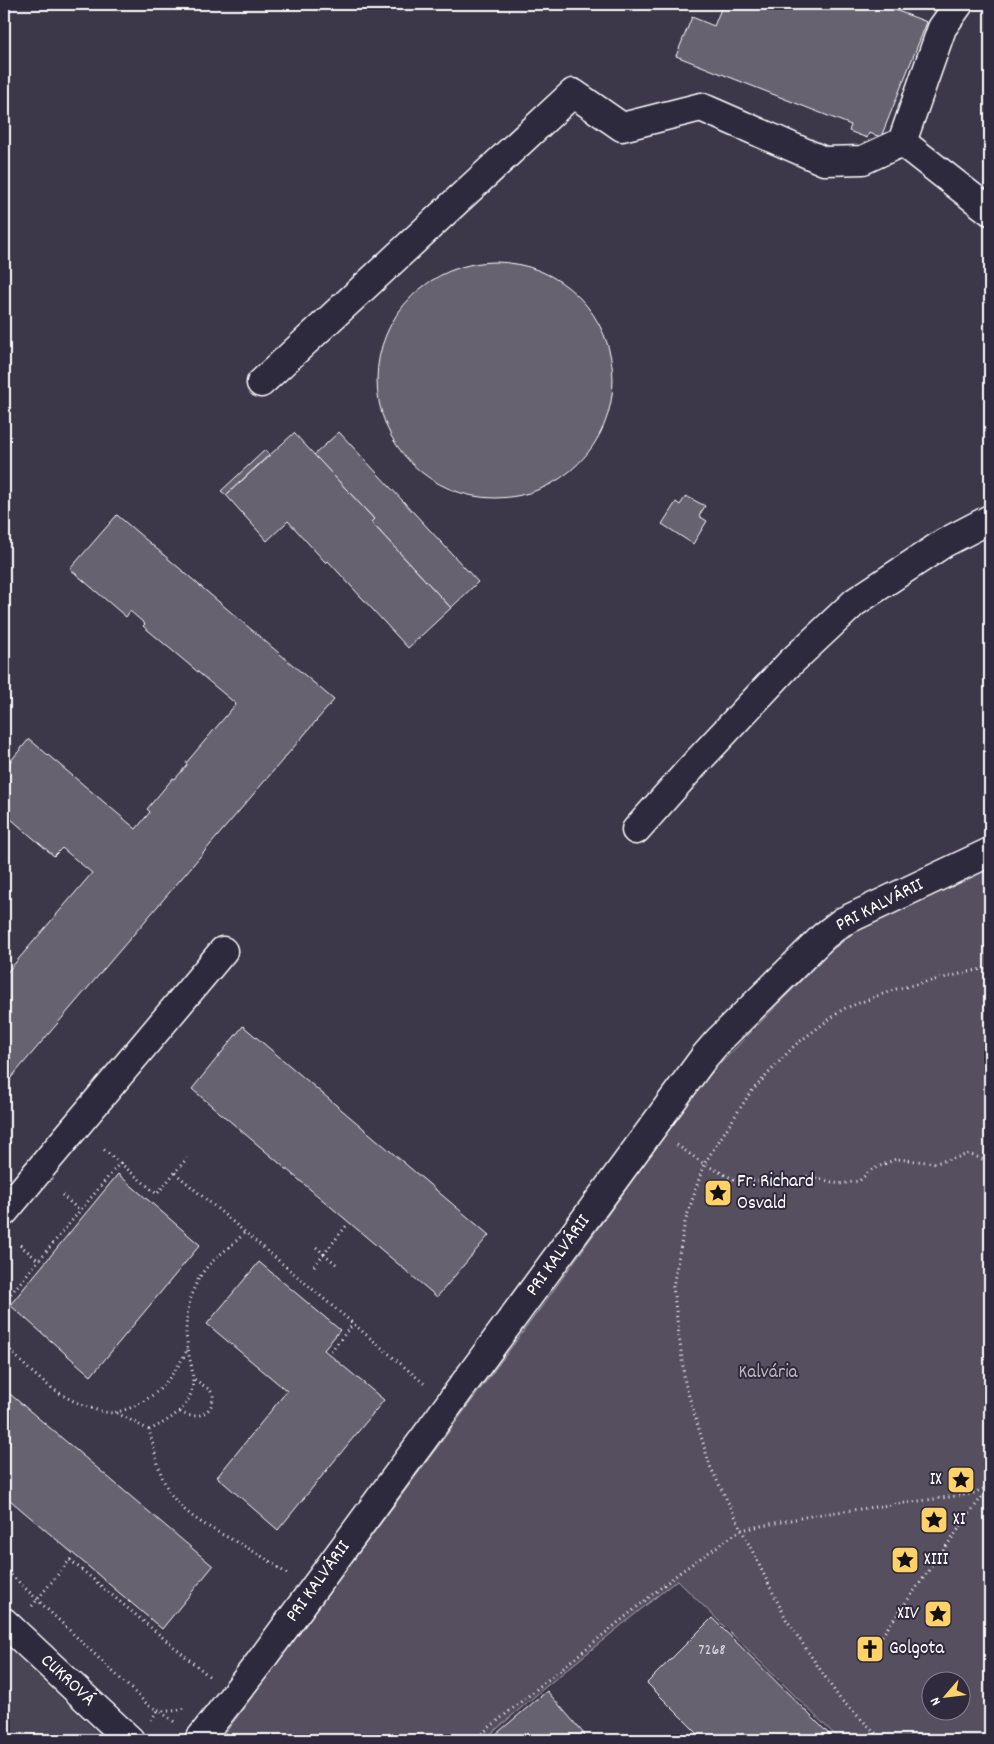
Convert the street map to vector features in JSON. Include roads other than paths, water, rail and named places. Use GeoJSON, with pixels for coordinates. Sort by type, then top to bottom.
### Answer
{"type":"FeatureCollection","features":[{"type":"Feature","properties":{"kind":"street"},"geometry":{"type":"LineString","coordinates":[[261,383],[573,93],[622,127],[701,107],[824,161],[863,160],[902,142],[942,28],[959,4]]}},
{"type":"Feature","properties":{"kind":"street"},"geometry":{"type":"LineString","coordinates":[[902,142],[990,211]]}},
{"type":"Feature","properties":{"kind":"street"},"geometry":{"type":"LineString","coordinates":[[636,830],[788,664],[855,602],[944,543],[990,519]]}},
{"type":"Feature","properties":{"kind":"street","name":"PRI KALVÁRII"},"geometry":{"type":"LineString","coordinates":[[199,1740],[264,1655],[718,1040],[824,936],[842,922],[990,852]]}},
{"type":"Feature","properties":{"kind":"street"},"geometry":{"type":"LineString","coordinates":[[4,1212],[223,952]]}},
{"type":"Feature","properties":{"kind":"street","name":"CUKROVÁ"},"geometry":{"type":"LineString","coordinates":[[4,1622],[130,1740]]}},
{"type":"Feature","properties":{"kind":"place","name":"Fr. Richard Osvald"},"geometry":{"type":"Point","coordinates":[718,1193]}},
{"type":"Feature","properties":{"kind":"place","name":"IX"},"geometry":{"type":"Point","coordinates":[961,1480]}},
{"type":"Feature","properties":{"kind":"place","name":"XI"},"geometry":{"type":"Point","coordinates":[934,1520]}},
{"type":"Feature","properties":{"kind":"place","name":"XIII"},"geometry":{"type":"Point","coordinates":[905,1560]}},
{"type":"Feature","properties":{"kind":"place","name":"XIV"},"geometry":{"type":"Point","coordinates":[938,1614]}},
{"type":"Feature","properties":{"kind":"place","name":"Golgota"},"geometry":{"type":"Point","coordinates":[870,1649]}},
{"type":"Feature","properties":{"kind":"park label","name":"Kalvária"},"geometry":{"type":"Point","coordinates":[768,1373]}}]}
